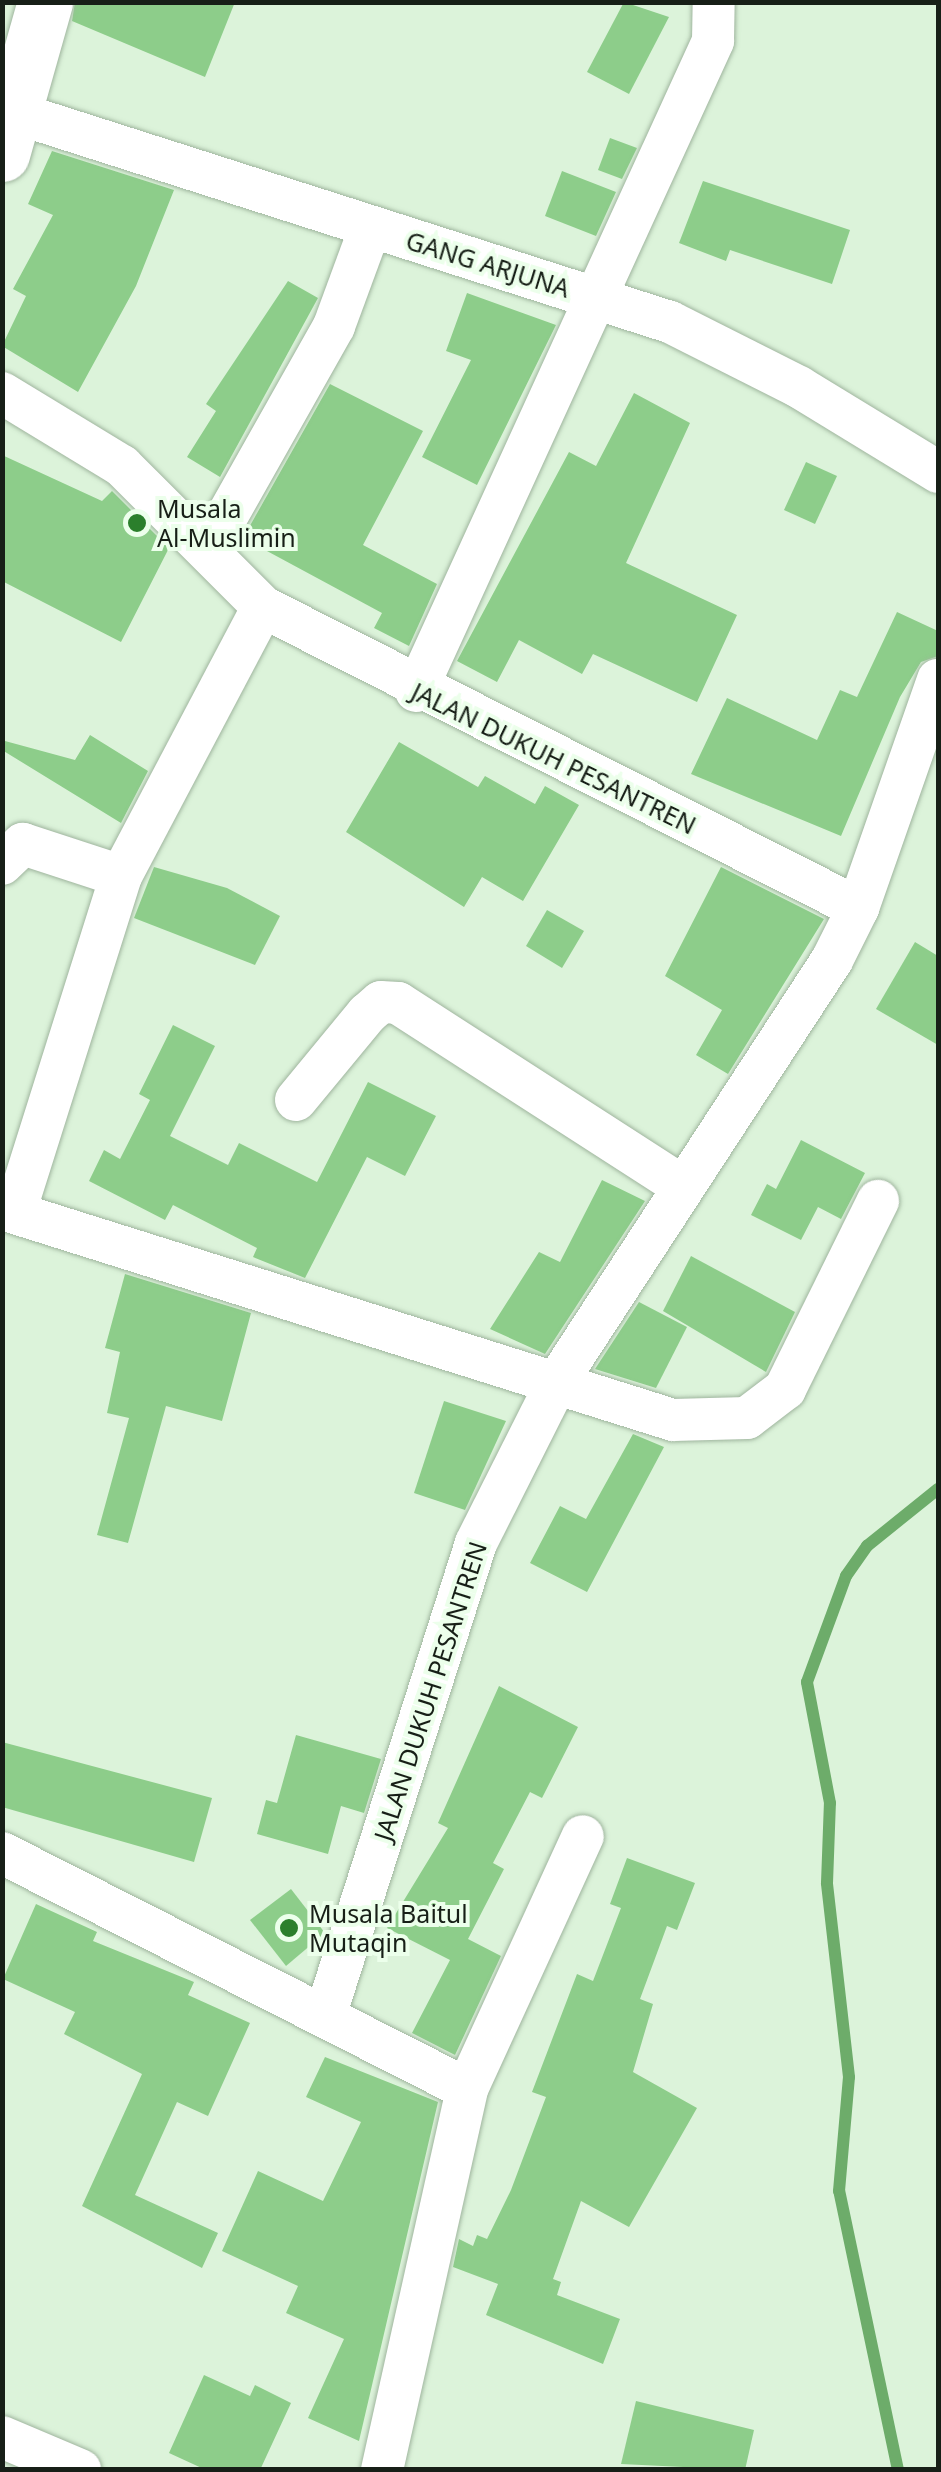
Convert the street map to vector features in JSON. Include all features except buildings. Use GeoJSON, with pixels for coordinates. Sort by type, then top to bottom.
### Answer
{"type":"FeatureCollection","features":[{"type":"Feature","properties":{"kind":"main road"},"geometry":{"type":"LineString","coordinates":[[8,133],[45,2]]}},
{"type":"Feature","properties":{"kind":"street"},"geometry":{"type":"LineString","coordinates":[[416,691],[599,298],[712,41],[714,2]]}},
{"type":"Feature","properties":{"kind":"street","name":"GANG ARJUNA"},"geometry":{"type":"LineString","coordinates":[[8,133],[370,228],[670,322],[798,387],[938,472]]}},
{"type":"Feature","properties":{"kind":"street"},"geometry":{"type":"LineString","coordinates":[[209,548],[334,326],[370,228]]}},
{"type":"Feature","properties":{"kind":"street","name":"JALAN DUKUH PESANTREN"},"geometry":{"type":"LineString","coordinates":[[2,393],[122,466],[209,548],[262,607],[416,691],[858,908],[558,1380],[476,1543],[326,2013]]}},
{"type":"Feature","properties":{"kind":"street"},"geometry":{"type":"LineString","coordinates":[[262,607],[121,876],[9,1211],[558,1380],[673,1420],[748,1418],[785,1389],[878,1201]]}},
{"type":"Feature","properties":{"kind":"street"},"geometry":{"type":"LineString","coordinates":[[858,908],[938,680]]}},
{"type":"Feature","properties":{"kind":"street"},"geometry":{"type":"LineString","coordinates":[[2,864],[23,844],[121,876]]}},
{"type":"Feature","properties":{"kind":"street"},"geometry":{"type":"LineString","coordinates":[[296,1100],[367,1014],[381,1002],[398,1003],[683,1187]]}},
{"type":"Feature","properties":{"kind":"street"},"geometry":{"type":"LineString","coordinates":[[382,2470],[467,2088],[582,1836]]}},
{"type":"Feature","properties":{"kind":"street"},"geometry":{"type":"LineString","coordinates":[[2,1853],[326,2013],[467,2088]]}},
{"type":"Feature","properties":{"kind":"street"},"geometry":{"type":"LineString","coordinates":[[2,2436],[80,2470]]}},
{"type":"Feature","properties":{"kind":"waterway"},"geometry":{"type":"LineString","coordinates":[[898,2470],[839,2191],[849,2077],[827,1883],[830,1803],[807,1682],[846,1576],[867,1546],[938,1489]]}},
{"type":"Feature","properties":{"kind":"place","name":"Musala Al-Muslimin"},"geometry":{"type":"Point","coordinates":[137,523]}},
{"type":"Feature","properties":{"kind":"place","name":"Musala Baitul Mutaqin"},"geometry":{"type":"Point","coordinates":[289,1928]}}]}
